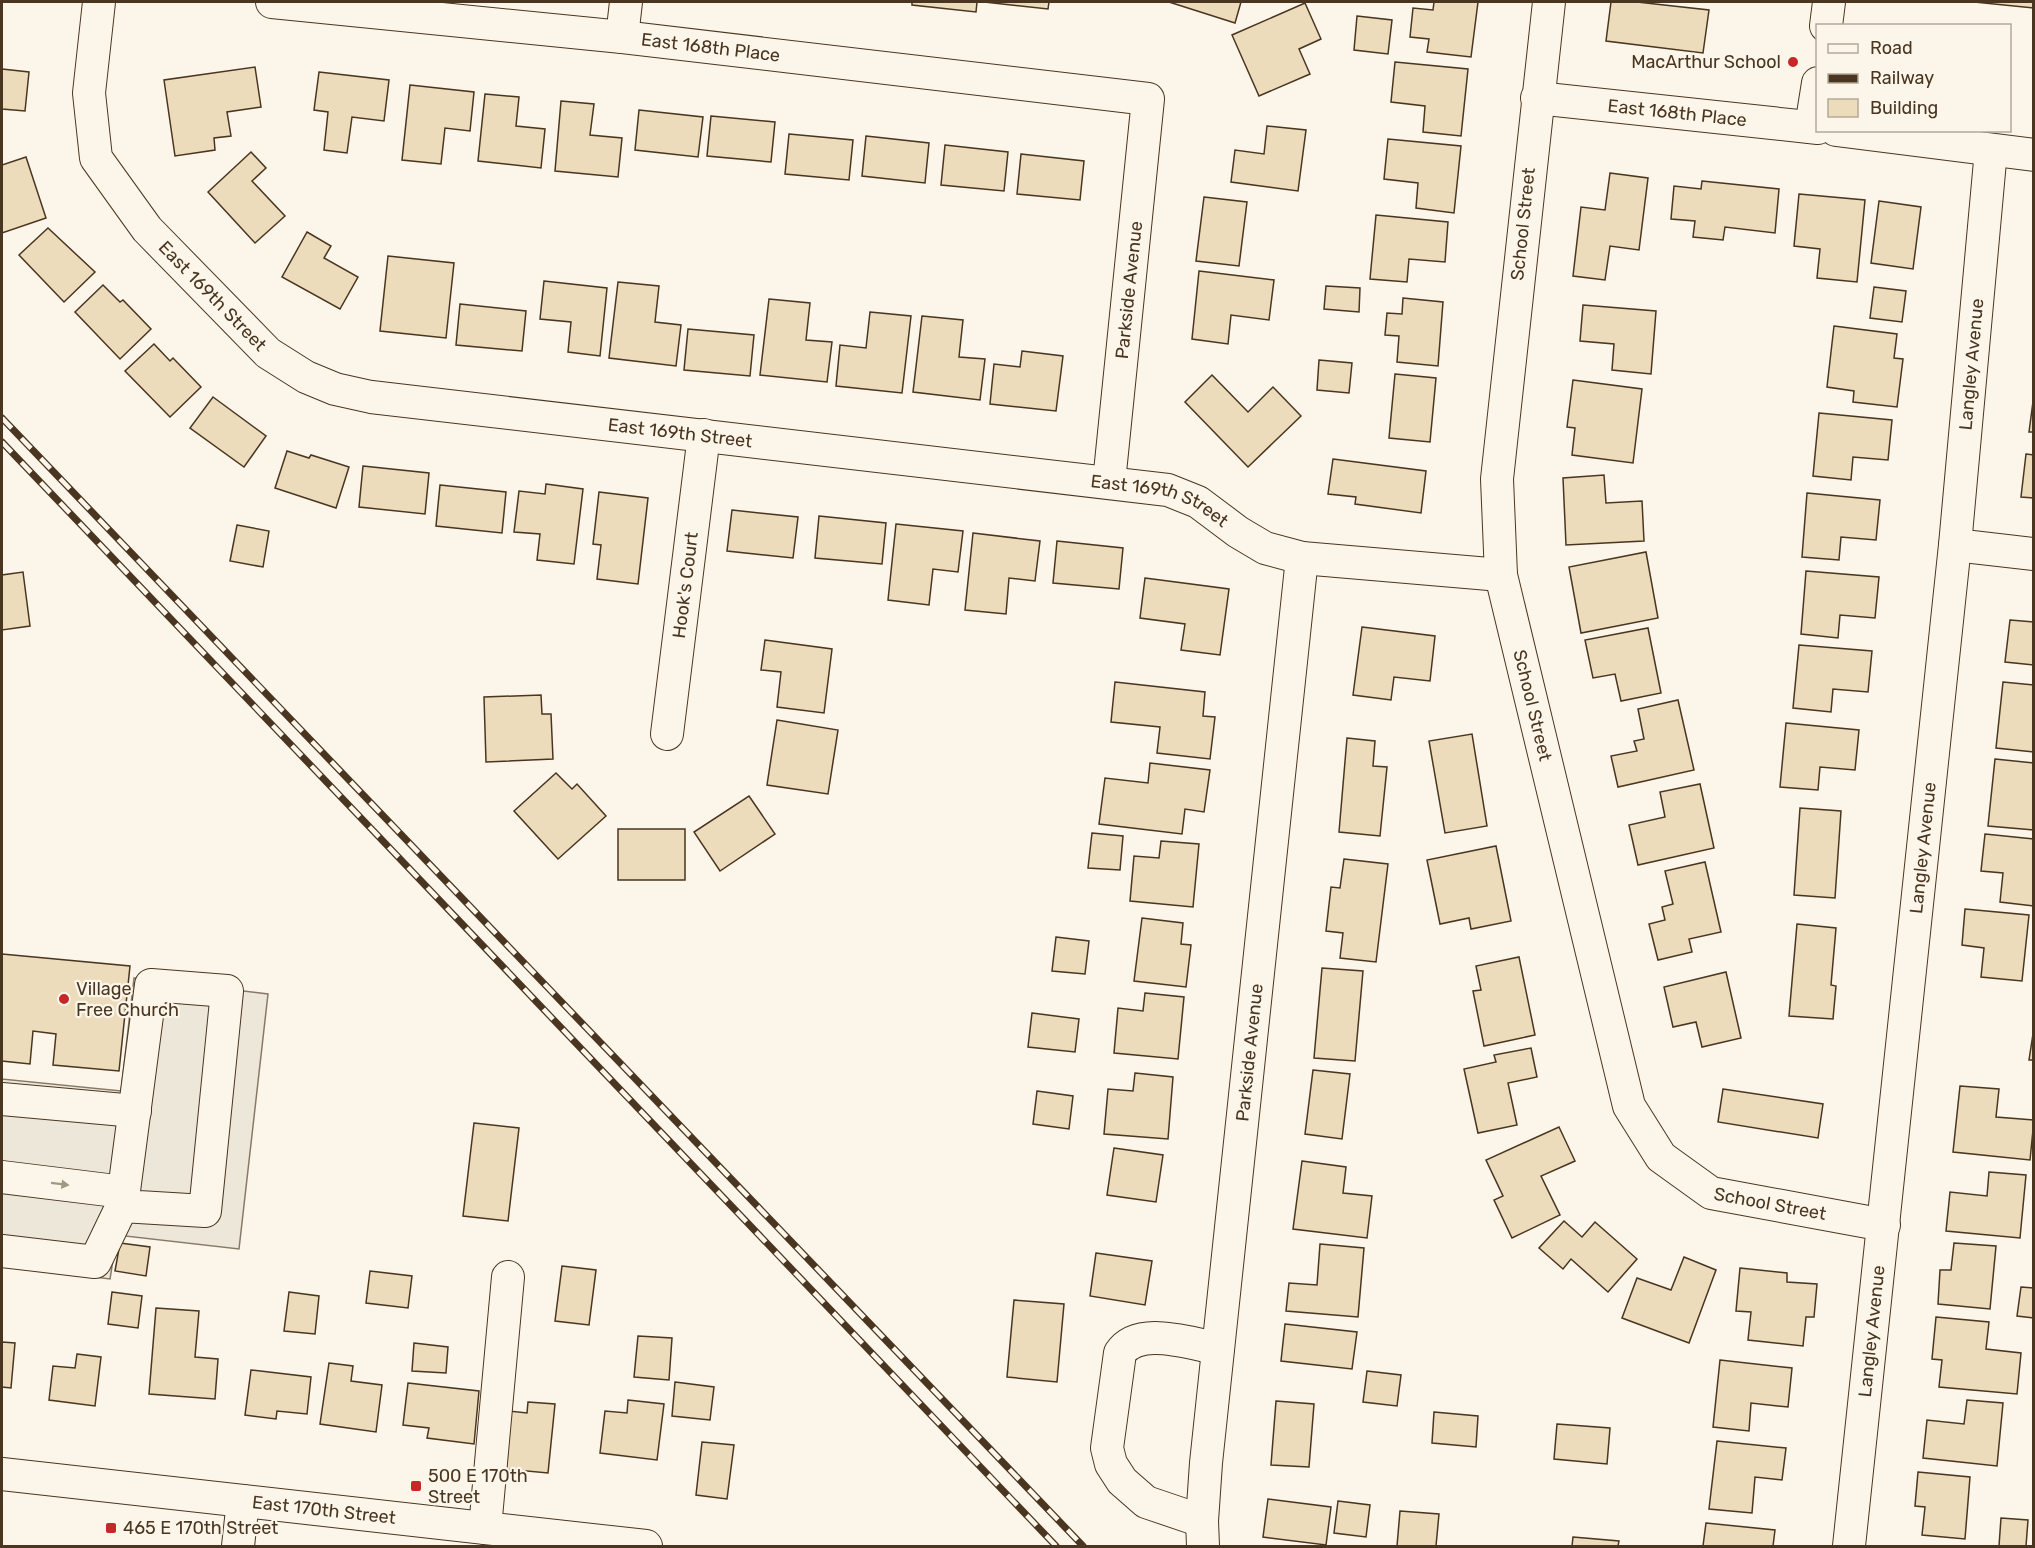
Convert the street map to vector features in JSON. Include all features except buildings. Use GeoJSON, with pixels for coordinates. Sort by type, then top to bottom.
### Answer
{"type":"FeatureCollection","features":[{"type":"Feature","properties":{"kind":"street","name":"East 169th Street"},"geometry":{"type":"LineString","coordinates":[[99,2],[89,93],[96,158],[147,229],[268,353],[306,377],[335,389],[371,397],[1168,490],[1198,502],[1238,532],[1265,548],[1302,558],[1501,575]]}},
{"type":"Feature","properties":{"kind":"street","name":"East 168th Place"},"geometry":{"type":"LineString","coordinates":[[272,2],[622,37],[1148,99]]}},
{"type":"Feature","properties":{"kind":"street"},"geometry":{"type":"LineString","coordinates":[[622,37],[626,2]]}},
{"type":"Feature","properties":{"kind":"street","name":"School Street"},"geometry":{"type":"LineString","coordinates":[[1549,2],[1497,479],[1501,575],[1629,1106],[1661,1157],[1711,1193],[1884,1225]]}},
{"type":"Feature","properties":{"kind":"street"},"geometry":{"type":"LineString","coordinates":[[1826,24],[1829,2]]}},
{"type":"Feature","properties":{"kind":"street","name":"East 168th Place"},"geometry":{"type":"LineString","coordinates":[[1537,98],[1816,128]]}},
{"type":"Feature","properties":{"kind":"street","name":"Parkside Avenue"},"geometry":{"type":"LineString","coordinates":[[1109,482],[1148,99]]}},
{"type":"Feature","properties":{"kind":"street","name":"East 168th Place"},"geometry":{"type":"LineString","coordinates":[[1845,132],[2034,155]]}},
{"type":"Feature","properties":{"kind":"street","name":"Langley Avenue"},"geometry":{"type":"LineString","coordinates":[[1849,1546],[1955,545],[1991,150]]}},
{"type":"Feature","properties":{"kind":"street","name":"Hook's Court"},"geometry":{"type":"LineString","coordinates":[[667,734],[704,435]]}},
{"type":"Feature","properties":{"kind":"street"},"geometry":{"type":"LineString","coordinates":[[1955,545],[2034,554]]}},
{"type":"Feature","properties":{"kind":"street","name":"Parkside Avenue"},"geometry":{"type":"LineString","coordinates":[[1202,1534],[1218,1348],[1302,558]]}},
{"type":"Feature","properties":{"kind":"street"},"geometry":{"type":"LineString","coordinates":[[2,1177],[123,1199],[205,1211],[227,992],[151,985],[123,1199],[95,1262],[2,1251]]}},
{"type":"Feature","properties":{"kind":"street"},"geometry":{"type":"LineString","coordinates":[[2,1099],[135,1111]]}},
{"type":"Feature","properties":{"kind":"street"},"geometry":{"type":"LineString","coordinates":[[485,1528],[508,1277]]}},
{"type":"Feature","properties":{"kind":"street"},"geometry":{"type":"LineString","coordinates":[[1202,1534],[1146,1502],[1122,1481],[1111,1464],[1107,1448],[1120,1353],[1126,1344],[1141,1339],[1155,1338],[1218,1348]]}},
{"type":"Feature","properties":{"kind":"street","name":"East 170th Street"},"geometry":{"type":"LineString","coordinates":[[2,1474],[646,1546]]}},
{"type":"Feature","properties":{"kind":"street"},"geometry":{"type":"LineString","coordinates":[[238,1546],[243,1501]]}},
{"type":"Feature","properties":{"kind":"shaded area"},"geometry":{"type":"Polygon","coordinates":[[[134,978],[268,994],[239,1249],[117,1235],[110,1279],[2,1266],[2,1079],[121,1091],[134,978]]]}},
{"type":"Feature","properties":{"kind":"railway"},"geometry":{"type":"LineString","coordinates":[[2,418],[1083,1546]]}},
{"type":"Feature","properties":{"kind":"railway"},"geometry":{"type":"LineString","coordinates":[[2,442],[1056,1546]]}},
{"type":"Feature","properties":{"kind":"place","name":"MacArthur School"},"geometry":{"type":"Point","coordinates":[1793,62]}},
{"type":"Feature","properties":{"kind":"place","name":"Village Free Church"},"geometry":{"type":"Point","coordinates":[64,999]}},
{"type":"Feature","properties":{"kind":"place","name":"500 E 170th Street"},"geometry":{"type":"Point","coordinates":[416,1486]}},
{"type":"Feature","properties":{"kind":"place","name":"465 E 170th Street"},"geometry":{"type":"Point","coordinates":[111,1528]}}]}
